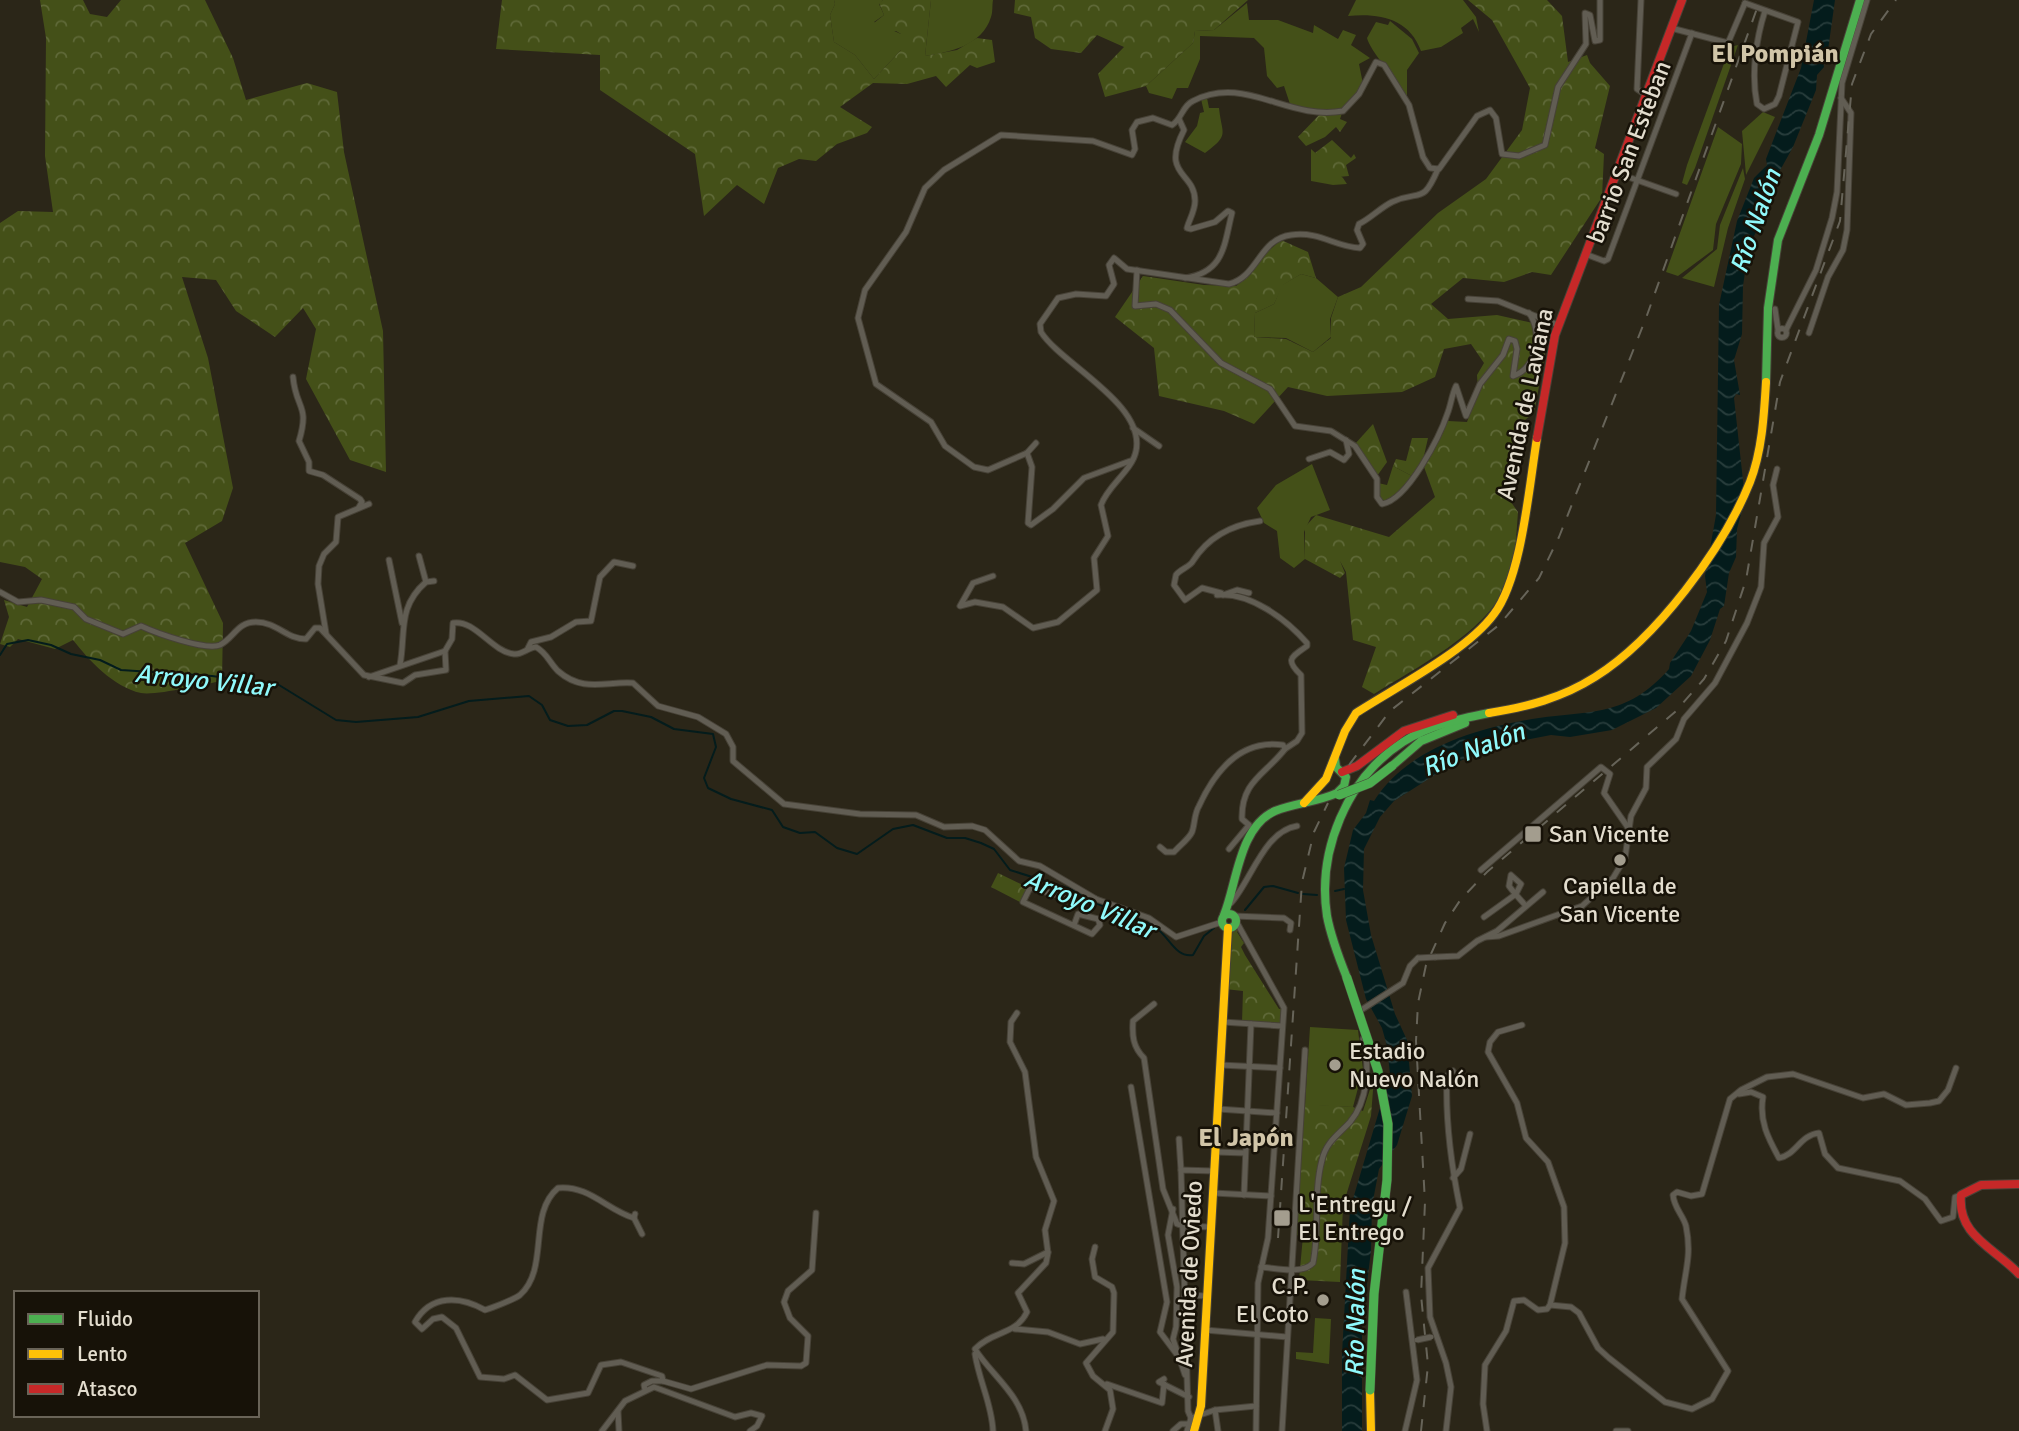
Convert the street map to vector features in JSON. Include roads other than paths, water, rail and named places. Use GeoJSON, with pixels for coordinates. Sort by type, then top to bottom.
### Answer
{"type":"FeatureCollection","features":[{"type":"Feature","properties":{"kind":"main road","name":"Avenida de Laviana"},"geometry":{"type":"LineString","coordinates":[[1328,776],[1356,713],[1463,644],[1481,628],[1502,602],[1516,563],[1548,363],[1558,325],[1682,0]]}},
{"type":"Feature","properties":{"kind":"main road"},"geometry":{"type":"LineString","coordinates":[[1254,824],[1275,811],[1338,791],[1362,788],[1421,741],[1443,730],[1524,706],[1587,683],[1627,655],[1654,627],[1735,514],[1756,464],[1761,433],[1769,283],[1774,253],[1828,108],[1860,0]]}},
{"type":"Feature","properties":{"kind":"main road"},"geometry":{"type":"LineString","coordinates":[[1371,1431],[1371,1326],[1387,1180],[1388,1124],[1378,1071],[1330,930],[1325,877],[1335,828],[1350,797],[1373,768],[1414,736],[1446,722],[1524,706]]}},
{"type":"Feature","properties":{"kind":"main road"},"geometry":{"type":"LineString","coordinates":[[1304,803],[1328,776],[1353,769],[1398,735],[1427,720],[1504,710]]}},
{"type":"Feature","properties":{"kind":"main road"},"geometry":{"type":"LineString","coordinates":[[1335,756],[1347,780],[1338,791]]}},
{"type":"Feature","properties":{"kind":"main road"},"geometry":{"type":"LineString","coordinates":[[1328,776],[1338,791]]}},
{"type":"Feature","properties":{"kind":"main road","name":"Avenida de Oviedo"},"geometry":{"type":"LineString","coordinates":[[1193,1422],[1205,1330],[1222,1022],[1232,899],[1254,824]]}},
{"type":"Feature","properties":{"kind":"main road"},"geometry":{"type":"LineString","coordinates":[[2019,1184],[1984,1184],[1961,1195],[1961,1215],[1971,1234],[1989,1250],[2008,1260],[2019,1274]]}},
{"type":"Feature","properties":{"kind":"street"},"geometry":{"type":"LineString","coordinates":[[993,576],[973,583],[960,606],[975,602],[1003,607],[1028,626],[1039,628],[1053,625],[1098,589],[1094,558],[1108,537],[1101,510],[1102,501],[1132,460],[1137,446],[1124,411],[1092,377],[1049,342],[1040,328],[1043,317],[1058,298],[1076,294],[1101,297],[1110,293],[1114,284],[1109,265],[1112,259],[1127,269],[1227,284],[1240,281],[1263,251],[1276,239],[1287,235],[1314,234],[1355,248],[1362,247],[1357,230],[1359,223],[1393,202],[1421,196],[1429,189],[1438,169],[1476,116],[1485,110],[1494,113],[1496,118],[1502,154],[1519,156],[1545,145],[1558,86],[1586,44],[1585,13],[1590,15],[1595,41],[1600,40],[1600,0]]}},
{"type":"Feature","properties":{"kind":"street"},"geometry":{"type":"LineString","coordinates":[[1641,0],[1637,89],[1646,95]]}},
{"type":"Feature","properties":{"kind":"street"},"geometry":{"type":"LineString","coordinates":[[1775,309],[1781,328],[1816,270],[1832,218],[1837,192],[1842,83],[1867,0]]}},
{"type":"Feature","properties":{"kind":"street"},"geometry":{"type":"LineString","coordinates":[[1671,28],[1728,43],[1745,2],[1798,22],[1779,96],[1775,104],[1767,108],[1760,107],[1755,98],[1757,37],[1765,11]]}},
{"type":"Feature","properties":{"kind":"street","name":"barrio San Esteban"},"geometry":{"type":"LineString","coordinates":[[1584,254],[1604,261],[1608,259],[1692,33]]}},
{"type":"Feature","properties":{"kind":"street"},"geometry":{"type":"LineString","coordinates":[[1036,443],[1027,453],[988,470],[974,467],[945,446],[930,422],[876,384],[858,318],[865,290],[906,232],[925,188],[944,170],[1001,135],[1093,141],[1128,156],[1134,152],[1132,130],[1137,122],[1153,118],[1172,125],[1189,103],[1226,90],[1292,110],[1343,111],[1359,94],[1372,64],[1380,62],[1409,105],[1426,163],[1430,168],[1438,169]]}},
{"type":"Feature","properties":{"kind":"street"},"geometry":{"type":"LineString","coordinates":[[1809,333],[1828,276],[1843,250],[1847,230],[1851,113],[1841,98]]}},
{"type":"Feature","properties":{"kind":"street"},"geometry":{"type":"LineString","coordinates":[[1176,278],[1199,275],[1218,260],[1226,245],[1232,213],[1228,211],[1206,225],[1186,228],[1195,201],[1192,190],[1177,167],[1175,149],[1184,130],[1179,119]]}},
{"type":"Feature","properties":{"kind":"street"},"geometry":{"type":"LineString","coordinates":[[1617,173],[1676,194]]}},
{"type":"Feature","properties":{"kind":"street"},"geometry":{"type":"LineString","coordinates":[[1137,270],[1135,306],[1156,304],[1170,310],[1221,363],[1270,389],[1294,426],[1327,430],[1359,450],[1377,479],[1378,501],[1382,504],[1394,499],[1419,471],[1448,413],[1454,388],[1458,388],[1466,416],[1473,397],[1503,355],[1509,339],[1515,341],[1517,349],[1513,376],[1526,370],[1535,351],[1536,330],[1529,313]]}},
{"type":"Feature","properties":{"kind":"street"},"geometry":{"type":"LineString","coordinates":[[1468,299],[1498,302],[1558,325]]}},
{"type":"Feature","properties":{"kind":"street"},"geometry":{"type":"LineString","coordinates":[[293,377],[295,392],[305,415],[299,441],[309,462],[309,471],[323,475],[360,499],[362,502],[359,507]]}},
{"type":"Feature","properties":{"kind":"street"},"geometry":{"type":"LineString","coordinates":[[1132,428],[1159,446]]}},
{"type":"Feature","properties":{"kind":"street"},"geometry":{"type":"LineString","coordinates":[[1308,459],[1330,452],[1344,460],[1349,454],[1346,440]]}},
{"type":"Feature","properties":{"kind":"street"},"geometry":{"type":"LineString","coordinates":[[1027,453],[1032,467],[1028,523],[1031,525],[1054,509],[1084,478],[1132,460]]}},
{"type":"Feature","properties":{"kind":"street"},"geometry":{"type":"LineString","coordinates":[[1486,937],[1499,936],[1582,906],[1597,895],[1625,858],[1633,811],[1646,786],[1647,767],[1673,741],[1684,719],[1715,683],[1747,624],[1761,587],[1764,543],[1777,520],[1773,485],[1777,468]]}},
{"type":"Feature","properties":{"kind":"street"},"geometry":{"type":"LineString","coordinates":[[326,636],[318,584],[320,560],[336,542],[338,517],[369,504]]}},
{"type":"Feature","properties":{"kind":"street"},"geometry":{"type":"LineString","coordinates":[[1229,849],[1254,824],[1242,819],[1247,789],[1302,733],[1301,674],[1293,669],[1291,661],[1307,643],[1268,610],[1240,597],[1202,588],[1185,600],[1174,585],[1176,575],[1192,562],[1197,551],[1208,542],[1237,526],[1260,522]]}},
{"type":"Feature","properties":{"kind":"street"},"geometry":{"type":"LineString","coordinates":[[419,556],[426,582]]}},
{"type":"Feature","properties":{"kind":"street"},"geometry":{"type":"LineString","coordinates":[[389,560],[402,623],[400,665]]}},
{"type":"Feature","properties":{"kind":"street"},"geometry":{"type":"LineString","coordinates":[[0,592],[18,602],[41,600],[74,607],[86,619],[122,634],[141,626],[162,635],[210,648],[222,644],[239,626],[248,623],[275,625],[298,639],[306,639],[315,628],[326,636],[360,673],[403,683],[415,676],[443,672],[447,667],[445,651],[452,639],[451,626],[457,622],[462,622],[508,652],[520,653],[528,648],[531,642],[551,637],[576,622],[591,621],[604,570],[614,562],[633,566]]}},
{"type":"Feature","properties":{"kind":"street"},"geometry":{"type":"LineString","coordinates":[[402,623],[412,595],[426,582],[434,581]]}},
{"type":"Feature","properties":{"kind":"street"},"geometry":{"type":"LineString","coordinates":[[1221,594],[1237,590],[1250,593]]}},
{"type":"Feature","properties":{"kind":"street"},"geometry":{"type":"LineString","coordinates":[[528,648],[545,652],[559,672],[578,682],[606,687],[632,683],[658,706],[698,717],[718,727],[730,739],[733,761],[784,804],[799,809],[822,808],[860,814],[916,815],[944,827],[972,826],[985,830],[1019,861],[1040,866],[1092,900]]}},
{"type":"Feature","properties":{"kind":"street"},"geometry":{"type":"LineString","coordinates":[[369,677],[445,651]]}},
{"type":"Feature","properties":{"kind":"street"},"geometry":{"type":"LineString","coordinates":[[1160,847],[1166,852],[1174,852],[1192,834],[1198,806],[1216,774],[1236,755],[1247,749],[1280,744],[1285,749]]}},
{"type":"Feature","properties":{"kind":"street"},"geometry":{"type":"LineString","coordinates":[[1481,870],[1601,767],[1610,774],[1604,793],[1629,829]]}},
{"type":"Feature","properties":{"kind":"street"},"geometry":{"type":"LineString","coordinates":[[1232,899],[1276,836],[1297,826]]}},
{"type":"Feature","properties":{"kind":"street"},"geometry":{"type":"LineString","coordinates":[[1074,925],[1078,914],[1098,919],[1100,925],[1092,934],[1023,902],[1030,888],[1092,900],[1149,918],[1176,937],[1231,921],[1284,918],[1290,923],[1290,930]]}},
{"type":"Feature","properties":{"kind":"street"},"geometry":{"type":"LineString","coordinates":[[1260,1270],[1308,1268],[1313,1263],[1323,1157],[1331,1140],[1354,1117],[1362,1097],[1367,1057],[1355,1014],[1403,983],[1412,962],[1418,958],[1455,958],[1497,932],[1543,892]]}},
{"type":"Feature","properties":{"kind":"street"},"geometry":{"type":"LineString","coordinates":[[1484,917],[1516,894],[1525,905]]}},
{"type":"Feature","properties":{"kind":"street"},"geometry":{"type":"LineString","coordinates":[[1231,921],[1283,1005],[1268,1238],[1260,1270],[1256,1335],[1256,1431]]}},
{"type":"Feature","properties":{"kind":"street"},"geometry":{"type":"LineString","coordinates":[[1154,1004],[1133,1021],[1135,1047],[1144,1058],[1163,1189],[1177,1224],[1211,1227]]}},
{"type":"Feature","properties":{"kind":"street"},"geometry":{"type":"LineString","coordinates":[[1014,1329],[1027,1311],[1018,1293],[1046,1263],[1048,1252],[1045,1230],[1054,1201],[1036,1157],[1025,1072],[1013,1054],[1010,1042],[1011,1023],[1017,1013]]}},
{"type":"Feature","properties":{"kind":"street"},"geometry":{"type":"LineString","coordinates":[[1222,1022],[1283,1026]]}},
{"type":"Feature","properties":{"kind":"street"},"geometry":{"type":"LineString","coordinates":[[1244,1195],[1251,1024]]}},
{"type":"Feature","properties":{"kind":"street"},"geometry":{"type":"LineString","coordinates":[[1487,1431],[1483,1404],[1485,1365],[1506,1331],[1514,1301],[1524,1300],[1542,1311],[1550,1305],[1566,1233],[1564,1207],[1548,1162],[1526,1138],[1517,1103],[1488,1052],[1490,1042],[1498,1032],[1522,1026]]}},
{"type":"Feature","properties":{"kind":"street"},"geometry":{"type":"LineString","coordinates":[[1282,1431],[1305,1050]]}},
{"type":"Feature","properties":{"kind":"street"},"geometry":{"type":"LineString","coordinates":[[1220,1065],[1280,1068]]}},
{"type":"Feature","properties":{"kind":"street"},"geometry":{"type":"LineString","coordinates":[[1550,1305],[1571,1307],[1579,1313],[1598,1348],[1665,1402],[1692,1409],[1712,1399],[1728,1371],[1682,1299],[1691,1253],[1685,1223],[1674,1208],[1673,1195],[1677,1192],[1691,1196],[1702,1194],[1726,1111],[1736,1094],[1767,1077],[1793,1074],[1863,1098],[1884,1094],[1906,1105],[1930,1103],[1939,1101],[1948,1090],[1956,1068]]}},
{"type":"Feature","properties":{"kind":"street"},"geometry":{"type":"LineString","coordinates":[[1446,1431],[1451,1387],[1434,1337],[1427,1304],[1428,1268],[1460,1208],[1453,1178],[1446,1102],[1447,1076],[1453,1071]]}},
{"type":"Feature","properties":{"kind":"street"},"geometry":{"type":"LineString","coordinates":[[1131,1087],[1167,1302],[1160,1332],[1178,1356]]}},
{"type":"Feature","properties":{"kind":"street"},"geometry":{"type":"LineString","coordinates":[[1736,1094],[1752,1092],[1763,1097],[1761,1117],[1779,1158],[1784,1157],[1805,1138],[1819,1133],[1825,1154],[1838,1168],[1900,1181],[1925,1199],[1941,1221],[1953,1217],[1955,1197],[1961,1195]]}},
{"type":"Feature","properties":{"kind":"street"},"geometry":{"type":"LineString","coordinates":[[1218,1109],[1277,1112]]}},
{"type":"Feature","properties":{"kind":"street"},"geometry":{"type":"LineString","coordinates":[[1453,1178],[1461,1169],[1470,1134]]}},
{"type":"Feature","properties":{"kind":"street"},"geometry":{"type":"LineString","coordinates":[[1179,1139],[1188,1397]]}},
{"type":"Feature","properties":{"kind":"street"},"geometry":{"type":"LineString","coordinates":[[1215,1152],[1245,1153]]}},
{"type":"Feature","properties":{"kind":"street"},"geometry":{"type":"LineString","coordinates":[[1181,1170],[1214,1171]]}},
{"type":"Feature","properties":{"kind":"street"},"geometry":{"type":"LineString","coordinates":[[642,1234],[634,1216],[616,1211],[587,1192],[558,1188],[549,1196],[542,1215],[528,1285],[518,1297],[485,1310],[468,1301],[441,1299],[420,1314],[415,1322],[422,1329],[433,1319],[442,1317],[456,1328],[480,1377],[504,1379],[515,1376],[547,1400],[588,1393],[601,1365],[629,1364],[662,1376],[663,1381]]}},
{"type":"Feature","properties":{"kind":"street"},"geometry":{"type":"LineString","coordinates":[[1213,1194],[1271,1196]]}},
{"type":"Feature","properties":{"kind":"street"},"geometry":{"type":"LineString","coordinates":[[1172,1209],[1168,1235],[1175,1267],[1177,1313],[1173,1339],[1185,1370],[1193,1422]]}},
{"type":"Feature","properties":{"kind":"street"},"geometry":{"type":"LineString","coordinates":[[645,1390],[644,1385],[652,1381],[663,1381],[691,1389],[767,1365],[801,1366],[806,1363],[808,1336],[790,1318],[784,1302],[788,1291],[813,1270],[816,1213]]}},
{"type":"Feature","properties":{"kind":"street"},"geometry":{"type":"LineString","coordinates":[[1095,1247],[1092,1259],[1095,1277],[1112,1287],[1114,1293],[1112,1332],[1103,1339],[1086,1363],[1098,1381],[1162,1403],[1165,1400],[1164,1381],[1188,1397]]}},
{"type":"Feature","properties":{"kind":"street"},"geometry":{"type":"LineString","coordinates":[[1012,1263],[1024,1264],[1048,1252]]}},
{"type":"Feature","properties":{"kind":"street"},"geometry":{"type":"LineString","coordinates":[[1405,1431],[1417,1380],[1416,1341],[1406,1292]]}},
{"type":"Feature","properties":{"kind":"street"},"geometry":{"type":"LineString","coordinates":[[1186,1296],[1207,1296]]}},
{"type":"Feature","properties":{"kind":"street"},"geometry":{"type":"LineString","coordinates":[[975,1349],[982,1341],[1014,1329],[1048,1332],[1080,1344],[1103,1339]]}},
{"type":"Feature","properties":{"kind":"street"},"geometry":{"type":"LineString","coordinates":[[1205,1330],[1287,1337]]}},
{"type":"Feature","properties":{"kind":"street"},"geometry":{"type":"LineString","coordinates":[[1416,1341],[1434,1337]]}},
{"type":"Feature","properties":{"kind":"street"},"geometry":{"type":"LineString","coordinates":[[975,1349],[982,1388],[993,1417],[993,1431]]}},
{"type":"Feature","properties":{"kind":"street"},"geometry":{"type":"LineString","coordinates":[[975,1349],[1003,1380],[1024,1419],[1026,1431]]}},
{"type":"Feature","properties":{"kind":"street"},"geometry":{"type":"LineString","coordinates":[[1105,1431],[1113,1409],[1107,1384]]}},
{"type":"Feature","properties":{"kind":"street"},"geometry":{"type":"LineString","coordinates":[[602,1431],[625,1401],[654,1387],[735,1417],[751,1413],[762,1416],[757,1426],[750,1431]]}},
{"type":"Feature","properties":{"kind":"street"},"geometry":{"type":"LineString","coordinates":[[1173,1431],[1181,1424],[1193,1422],[1215,1410],[1256,1406]]}},
{"type":"Feature","properties":{"kind":"street"},"geometry":{"type":"LineString","coordinates":[[1215,1410],[1218,1431]]}},
{"type":"Feature","properties":{"kind":"street"},"geometry":{"type":"LineString","coordinates":[[618,1411],[619,1431]]}},
{"type":"Feature","properties":{"kind":"street"},"geometry":{"type":"LineString","coordinates":[[1616,1431],[1628,1431]]}},
{"type":"Feature","properties":{"kind":"water","name":"Río Nalón"},"geometry":{"type":"Polygon","coordinates":[[[1814,0],[1835,0],[1828,50],[1822,55],[1824,67],[1817,75],[1816,90],[1793,147],[1762,203],[1757,230],[1749,246],[1743,286],[1742,334],[1734,360],[1740,395],[1736,394],[1734,398],[1745,499],[1737,529],[1736,557],[1729,573],[1724,606],[1720,609],[1710,640],[1691,676],[1656,708],[1612,730],[1570,737],[1551,735],[1505,744],[1452,764],[1394,801],[1380,817],[1364,849],[1363,890],[1371,935],[1395,1014],[1407,1040],[1412,1096],[1397,1145],[1379,1169],[1372,1206],[1371,1251],[1362,1323],[1362,1431],[1342,1431],[1342,1354],[1350,1209],[1390,1074],[1382,1028],[1366,999],[1346,920],[1344,868],[1353,830],[1366,813],[1370,800],[1374,801],[1388,783],[1405,768],[1444,744],[1510,723],[1606,709],[1638,696],[1669,669],[1670,663],[1691,631],[1707,592],[1705,576],[1716,515],[1719,305],[1737,221],[1754,178],[1767,165],[1766,159],[1801,68],[1814,0]]]}},
{"type":"Feature","properties":{"kind":"waterway","name":"Arroyo Villar"},"geometry":{"type":"LineString","coordinates":[[0,655],[7,644],[28,640],[100,660],[121,670],[212,676],[279,685],[336,720],[356,722],[418,717],[469,701],[529,696],[542,705],[550,720],[568,726],[587,725],[614,711],[651,717],[674,729],[713,734],[716,747],[704,778],[708,788],[731,799],[772,810],[783,827],[800,833],[815,832],[837,848],[857,854],[893,829],[913,825],[947,838],[965,838],[981,843],[994,849],[1010,870],[1070,889],[1089,899]]}},
{"type":"Feature","properties":{"kind":"waterway","name":"Arroyo Villar"},"geometry":{"type":"LineString","coordinates":[[1245,910],[1264,887],[1273,886],[1298,893]]}},
{"type":"Feature","properties":{"kind":"waterway","name":"Arroyo Villar"},"geometry":{"type":"LineString","coordinates":[[1335,891],[1344,889]]}},
{"type":"Feature","properties":{"kind":"waterway","name":"Arroyo Villar"},"geometry":{"type":"LineString","coordinates":[[1303,894],[1317,895]]}},
{"type":"Feature","properties":{"kind":"waterway","name":"Arroyo Villar"},"geometry":{"type":"LineString","coordinates":[[1094,902],[1148,923],[1160,931],[1177,950],[1187,955],[1193,955],[1204,936],[1214,928]]}},
{"type":"Feature","properties":{"kind":"railway"},"geometry":{"type":"LineString","coordinates":[[1349,765],[1390,711],[1499,625],[1539,578],[1559,537],[1646,318],[1760,0]]}},
{"type":"Feature","properties":{"kind":"railway"},"geometry":{"type":"LineString","coordinates":[[1421,1431],[1428,1365],[1421,1295],[1425,1202],[1416,1041],[1418,1003],[1426,965],[1445,923],[1461,899],[1487,872],[1675,712],[1704,679],[1726,641],[1746,580],[1780,382],[1840,221],[1852,84],[1871,34],[1896,0]]}},
{"type":"Feature","properties":{"kind":"railway"},"geometry":{"type":"LineString","coordinates":[[1278,1238],[1302,882],[1314,832],[1328,803]]}},
{"type":"Feature","properties":{"kind":"place","name":"San Vicente"},"geometry":{"type":"Point","coordinates":[1533,834]}},
{"type":"Feature","properties":{"kind":"place","name":"Capiella de San Vicente"},"geometry":{"type":"Point","coordinates":[1620,860]}},
{"type":"Feature","properties":{"kind":"place","name":"Estadio Nuevo Nalón"},"geometry":{"type":"Point","coordinates":[1335,1065]}},
{"type":"Feature","properties":{"kind":"place","name":"L'Entregu / El Entrego"},"geometry":{"type":"Point","coordinates":[1282,1218]}},
{"type":"Feature","properties":{"kind":"place","name":"C.P. El Coto"},"geometry":{"type":"Point","coordinates":[1323,1300]}},
{"type":"Feature","properties":{"kind":"district","name":"El Pompián"},"geometry":{"type":"Point","coordinates":[1775,53]}},
{"type":"Feature","properties":{"kind":"district","name":"El Japón"},"geometry":{"type":"Point","coordinates":[1246,1137]}}]}
